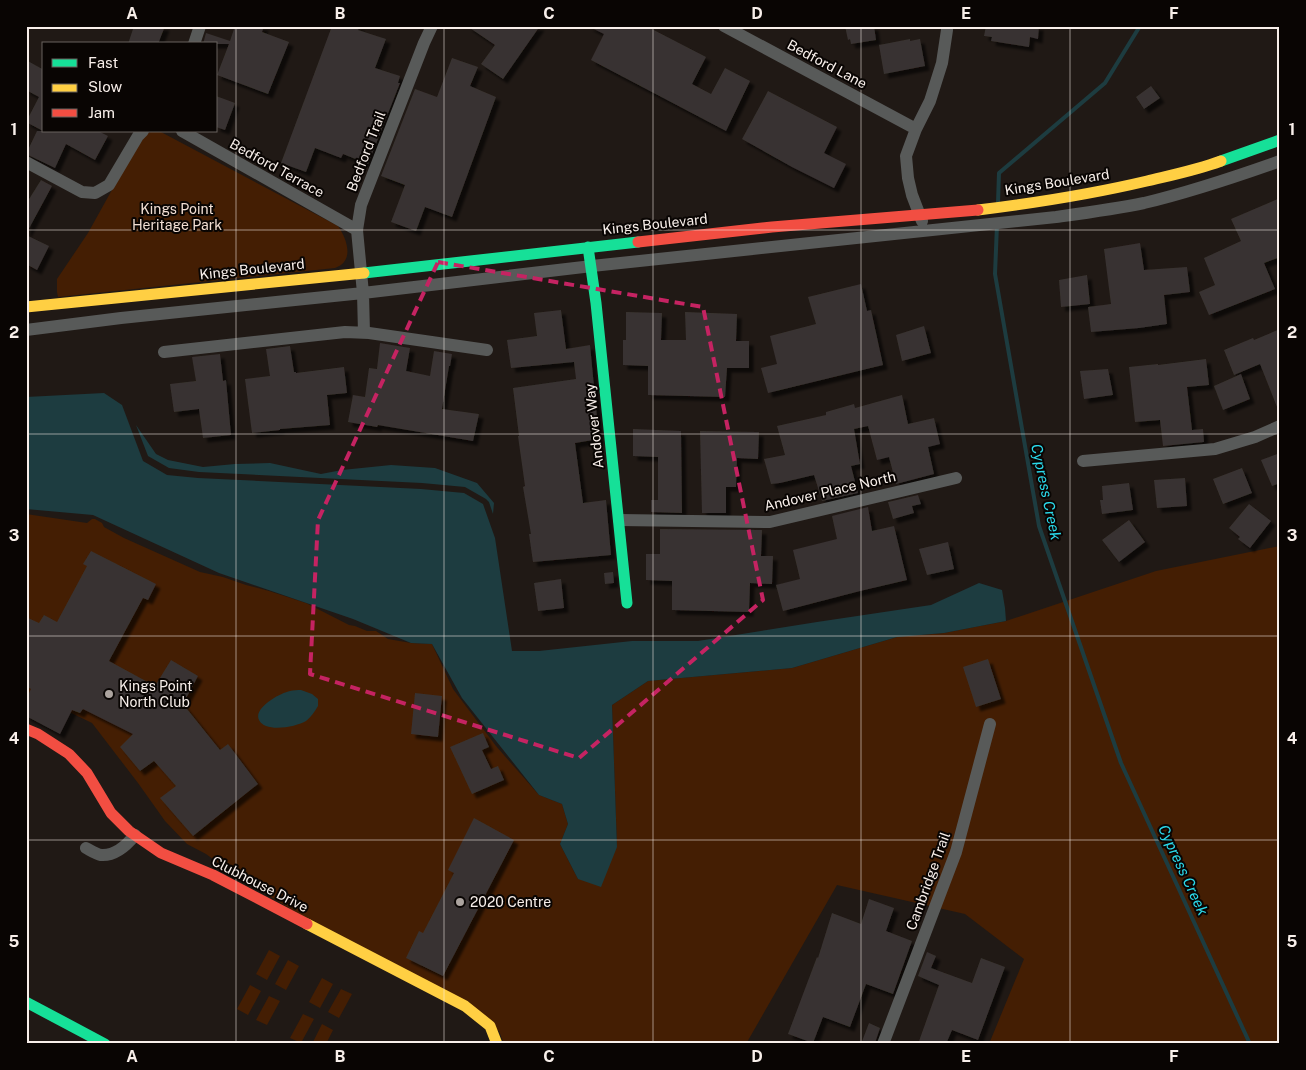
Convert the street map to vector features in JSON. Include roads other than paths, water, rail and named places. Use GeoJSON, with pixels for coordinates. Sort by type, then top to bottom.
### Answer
{"type":"FeatureCollection","features":[{"type":"Feature","properties":{"kind":"street"},"geometry":{"type":"LineString","coordinates":[[195,42],[200,26]]}},
{"type":"Feature","properties":{"kind":"street","name":"Bedford Trail"},"geometry":{"type":"LineString","coordinates":[[364,333],[363,293],[357,230],[361,205],[432,26]]}},
{"type":"Feature","properties":{"kind":"street","name":"Bedford Lane"},"geometry":{"type":"LineString","coordinates":[[724,26],[916,129]]}},
{"type":"Feature","properties":{"kind":"street"},"geometry":{"type":"LineString","coordinates":[[925,230],[912,195],[906,156],[916,129],[930,101],[942,63],[947,26]]}},
{"type":"Feature","properties":{"kind":"street"},"geometry":{"type":"LineString","coordinates":[[26,162],[82,192],[95,193],[109,185],[142,132]]}},
{"type":"Feature","properties":{"kind":"street","name":"Bedford Terrace"},"geometry":{"type":"LineString","coordinates":[[184,132],[357,230]]}},
{"type":"Feature","properties":{"kind":"street","name":"Kings Boulevard"},"geometry":{"type":"LineString","coordinates":[[26,307],[361,273],[772,227],[948,213],[1018,204],[1118,188],[1200,169],[1280,140]]}},
{"type":"Feature","properties":{"kind":"street"},"geometry":{"type":"LineString","coordinates":[[26,330],[1090,212],[1142,203],[1192,190],[1228,180],[1280,161]]}},
{"type":"Feature","properties":{"kind":"street","name":"Andover Way"},"geometry":{"type":"LineString","coordinates":[[588,247],[592,266],[627,603]]}},
{"type":"Feature","properties":{"kind":"street"},"geometry":{"type":"LineString","coordinates":[[164,352],[345,332],[487,350]]}},
{"type":"Feature","properties":{"kind":"street"},"geometry":{"type":"LineString","coordinates":[[1083,461],[1215,450],[1255,437],[1280,426]]}},
{"type":"Feature","properties":{"kind":"street","name":"Andover Place North"},"geometry":{"type":"LineString","coordinates":[[619,520],[770,522],[956,478]]}},
{"type":"Feature","properties":{"kind":"street","name":"Cambridge Trail"},"geometry":{"type":"LineString","coordinates":[[883,1044],[956,852],[990,724]]}},
{"type":"Feature","properties":{"kind":"street","name":"Clubhouse Drive"},"geometry":{"type":"LineString","coordinates":[[26,729],[38,734],[69,754],[87,773],[111,813],[129,831],[161,853],[213,875],[465,1006],[490,1026],[497,1044]]}},
{"type":"Feature","properties":{"kind":"street"},"geometry":{"type":"LineString","coordinates":[[86,848],[100,855],[114,852],[128,844],[136,835]]}},
{"type":"Feature","properties":{"kind":"street"},"geometry":{"type":"LineString","coordinates":[[26,1002],[105,1044]]}},
{"type":"Feature","properties":{"kind":"water"},"geometry":{"type":"Polygon","coordinates":[[[104,393],[122,405],[143,461],[167,475],[421,489],[464,493],[483,504],[495,538],[512,651],[539,651],[632,641],[698,641],[931,605],[979,583],[1002,590],[1006,621],[944,633],[897,637],[792,668],[648,681],[612,705],[617,847],[601,887],[578,879],[560,844],[568,824],[562,804],[539,795],[462,698],[432,644],[411,643],[353,619],[219,573],[93,515],[26,509],[26,397],[104,393]]]}},
{"type":"Feature","properties":{"kind":"water"},"geometry":{"type":"Polygon","coordinates":[[[136,425],[156,454],[168,460],[203,467],[270,463],[321,474],[391,465],[435,468],[477,483],[494,503],[493,514],[486,499],[465,487],[422,483],[199,472],[169,468],[148,456],[136,425]]]}},
{"type":"Feature","properties":{"kind":"water"},"geometry":{"type":"Polygon","coordinates":[[[301,690],[312,694],[318,699],[318,706],[306,721],[281,728],[262,724],[258,715],[268,702],[286,692],[301,690]]]}},
{"type":"Feature","properties":{"kind":"waterway","name":"Cypress Creek"},"geometry":{"type":"LineString","coordinates":[[998,203],[999,173],[1105,83],[1140,26]]}},
{"type":"Feature","properties":{"kind":"waterway","name":"Cypress Creek"},"geometry":{"type":"LineString","coordinates":[[997,225],[995,274],[1039,526],[1121,763],[1250,1044]]}},
{"type":"Feature","properties":{"kind":"place","name":"Kings Point North Club"},"geometry":{"type":"Point","coordinates":[109,694]}},
{"type":"Feature","properties":{"kind":"place","name":"2020 Centre"},"geometry":{"type":"Point","coordinates":[460,902]}},
{"type":"Feature","properties":{"kind":"park label","name":"Kings Point Heritage Park"},"geometry":{"type":"Point","coordinates":[177,217]}}]}
